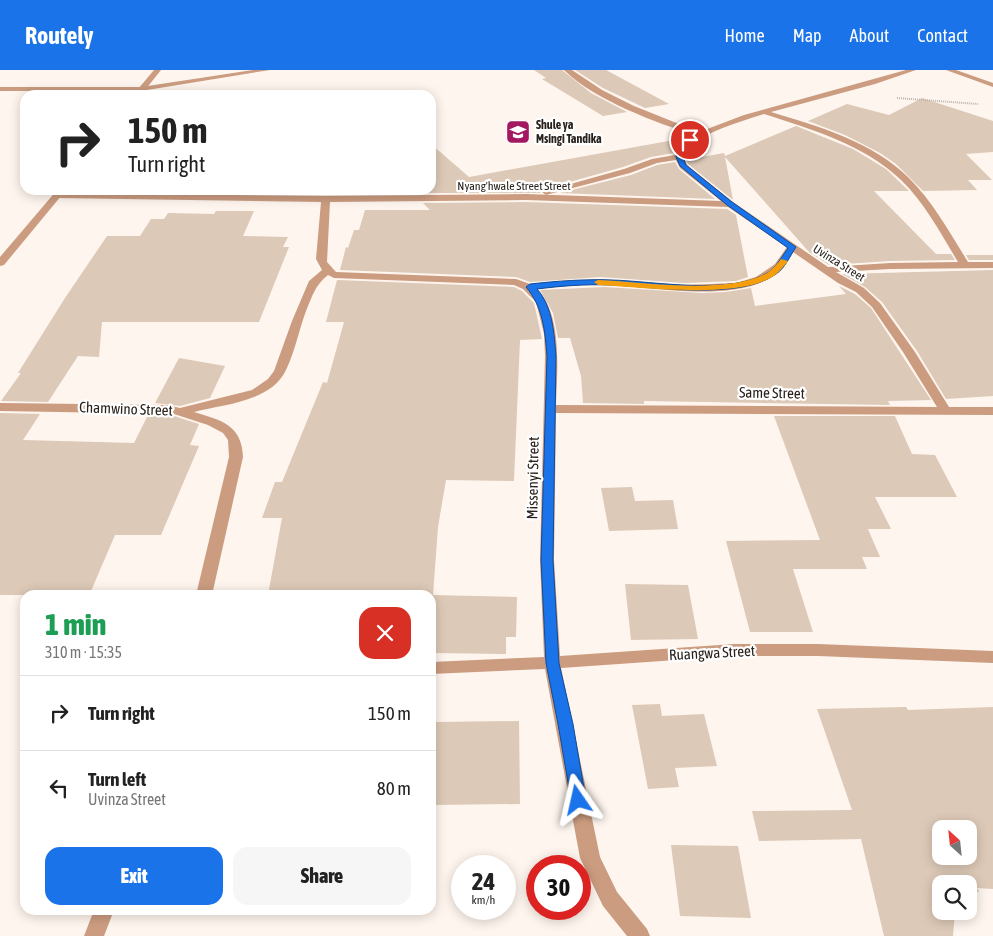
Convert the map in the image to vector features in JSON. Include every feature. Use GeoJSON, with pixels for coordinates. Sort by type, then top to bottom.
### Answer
{"type":"FeatureCollection","features":[{"type":"Feature","properties":{"kind":"street"},"geometry":{"type":"LineString","coordinates":[[141,90],[158,70]]}},
{"type":"Feature","properties":{"kind":"street"},"geometry":{"type":"LineString","coordinates":[[151,90],[266,70]]}},
{"type":"Feature","properties":{"kind":"street"},"geometry":{"type":"LineString","coordinates":[[568,70],[587,84],[634,111],[700,134]]}},
{"type":"Feature","properties":{"kind":"street"},"geometry":{"type":"LineString","coordinates":[[526,197],[609,176],[654,161],[680,157],[681,147],[700,134],[763,112],[913,70]]}},
{"type":"Feature","properties":{"kind":"street"},"geometry":{"type":"LineString","coordinates":[[949,70],[991,85]]}},
{"type":"Feature","properties":{"kind":"street"},"geometry":{"type":"LineString","coordinates":[[0,88],[70,90]]}},
{"type":"Feature","properties":{"kind":"street"},"geometry":{"type":"LineString","coordinates":[[763,112],[809,126],[888,164],[905,179],[936,217],[964,264]]}},
{"type":"Feature","properties":{"kind":"street","name":"Uvinza Street"},"geometry":{"type":"LineString","coordinates":[[680,157],[683,166],[730,204],[826,270],[860,290],[876,305],[946,410]]}},
{"type":"Feature","properties":{"kind":"street"},"geometry":{"type":"LineString","coordinates":[[0,264],[58,195]]}},
{"type":"Feature","properties":{"kind":"street","name":"Nyang'hwale Street Street"},"geometry":{"type":"LineString","coordinates":[[149,195],[326,199],[526,197],[730,204]]}},
{"type":"Feature","properties":{"kind":"street"},"geometry":{"type":"LineString","coordinates":[[326,199],[322,265],[326,271],[342,276],[500,281],[516,282],[530,287],[569,283],[610,282],[704,288],[742,285],[771,274],[786,258],[792,247]]}},
{"type":"Feature","properties":{"kind":"street"},"geometry":{"type":"LineString","coordinates":[[826,270],[964,264],[993,266]]}},
{"type":"Feature","properties":{"kind":"street"},"geometry":{"type":"LineString","coordinates":[[181,411],[256,393],[272,382],[280,371],[299,314],[314,280],[326,271]]}},
{"type":"Feature","properties":{"kind":"street","name":"Missenyi Street"},"geometry":{"type":"LineString","coordinates":[[530,287],[536,292],[544,308],[550,329],[547,560],[552,663],[590,858],[610,899],[640,936]]}},
{"type":"Feature","properties":{"kind":"street","name":"Chamwino Street"},"geometry":{"type":"LineString","coordinates":[[0,407],[181,411],[232,433],[236,447],[236,457],[205,590]]}},
{"type":"Feature","properties":{"kind":"street","name":"Same Street"},"geometry":{"type":"LineString","coordinates":[[550,410],[993,411]]}},
{"type":"Feature","properties":{"kind":"street","name":"Ruangwa Street"},"geometry":{"type":"LineString","coordinates":[[436,668],[552,663],[734,650],[818,650],[993,657]]}},
{"type":"Feature","properties":{"kind":"street"},"geometry":{"type":"LineString","coordinates":[[94,936],[102,915]]}},
{"type":"Feature","properties":{"kind":"path"},"geometry":{"type":"LineString","coordinates":[[893,98],[983,104]]}},
{"type":"Feature","properties":{"kind":"building"},"geometry":{"type":"Polygon","coordinates":[[[534,70],[562,70],[591,93],[627,112],[603,116],[542,79],[546,78],[534,70]]]}},
{"type":"Feature","properties":{"kind":"building"},"geometry":{"type":"Polygon","coordinates":[[[575,70],[606,70],[669,104],[645,108],[603,88],[575,70]]]}},
{"type":"Feature","properties":{"kind":"building"},"geometry":{"type":"Polygon","coordinates":[[[922,98],[993,121],[993,152],[966,154],[992,180],[968,180],[977,190],[923,191],[896,164],[880,153],[845,135],[808,121],[847,104],[889,115],[922,98]]]}},
{"type":"Feature","properties":{"kind":"building"},"geometry":{"type":"Polygon","coordinates":[[[796,126],[853,149],[886,169],[909,191],[874,191],[936,254],[951,254],[955,260],[890,261],[829,265],[809,252],[725,157],[733,200],[688,164],[685,157],[688,148],[702,157],[724,153],[725,156],[796,126]]]}},
{"type":"Feature","properties":{"kind":"building"},"geometry":{"type":"Polygon","coordinates":[[[674,140],[678,143],[674,153],[651,157],[623,167],[541,190],[540,193],[436,193],[436,148],[469,177],[674,140]]]}},
{"type":"Feature","properties":{"kind":"building"},"geometry":{"type":"Polygon","coordinates":[[[675,162],[679,169],[715,199],[560,193],[631,175],[657,165],[675,162]]]}},
{"type":"Feature","properties":{"kind":"building"},"geometry":{"type":"Polygon","coordinates":[[[526,202],[727,209],[736,215],[748,277],[736,281],[684,283],[600,277],[530,282],[516,277],[340,270],[346,247],[348,248],[354,230],[359,230],[365,210],[430,210],[423,203],[526,202]]]}},
{"type":"Feature","properties":{"kind":"building"},"geometry":{"type":"Polygon","coordinates":[[[216,211],[254,211],[243,236],[288,237],[283,247],[289,247],[259,322],[102,322],[99,357],[78,356],[48,402],[1,401],[21,373],[18,373],[65,298],[107,236],[140,236],[151,219],[164,219],[168,213],[214,214],[216,211]]]}},
{"type":"Feature","properties":{"kind":"building"},"geometry":{"type":"Polygon","coordinates":[[[966,255],[993,255],[993,260],[969,260],[966,255]]]}},
{"type":"Feature","properties":{"kind":"building"},"geometry":{"type":"Polygon","coordinates":[[[993,270],[993,396],[946,399],[917,351],[882,302],[865,287],[842,274],[993,270]]]}},
{"type":"Feature","properties":{"kind":"building"},"geometry":{"type":"Polygon","coordinates":[[[337,280],[514,287],[522,291],[534,303],[542,339],[520,340],[514,481],[446,480],[438,527],[433,590],[269,590],[282,518],[262,518],[275,482],[282,482],[323,382],[327,383],[344,322],[326,322],[337,280]]]}},
{"type":"Feature","properties":{"kind":"building"},"geometry":{"type":"Polygon","coordinates":[[[839,286],[855,294],[871,308],[931,400],[888,401],[890,405],[644,401],[644,404],[583,403],[581,376],[570,338],[558,338],[553,313],[540,290],[604,287],[702,293],[751,288],[755,306],[846,294],[839,286]]]}},
{"type":"Feature","properties":{"kind":"building"},"geometry":{"type":"Polygon","coordinates":[[[179,358],[225,366],[210,398],[180,406],[155,403],[179,358]]]}},
{"type":"Feature","properties":{"kind":"building"},"geometry":{"type":"Polygon","coordinates":[[[0,413],[40,414],[23,440],[134,443],[148,415],[174,416],[199,424],[190,445],[199,446],[161,535],[115,535],[91,590],[20,590],[20,595],[0,595],[0,413]]]}},
{"type":"Feature","properties":{"kind":"building"},"geometry":{"type":"Polygon","coordinates":[[[774,416],[895,416],[912,454],[935,455],[957,497],[875,497],[891,529],[868,529],[880,557],[862,557],[867,569],[793,569],[813,632],[750,632],[726,541],[820,540],[774,416]]]}},
{"type":"Feature","properties":{"kind":"building"},"geometry":{"type":"Polygon","coordinates":[[[632,487],[635,501],[673,500],[678,529],[609,531],[601,488],[632,487]]]}},
{"type":"Feature","properties":{"kind":"building"},"geometry":{"type":"Polygon","coordinates":[[[625,584],[688,585],[698,639],[631,640],[625,584]]]}},
{"type":"Feature","properties":{"kind":"building"},"geometry":{"type":"Polygon","coordinates":[[[436,595],[517,597],[516,637],[506,637],[506,654],[436,653],[436,595]]]}},
{"type":"Feature","properties":{"kind":"building"},"geometry":{"type":"Polygon","coordinates":[[[660,704],[662,716],[704,714],[717,766],[675,768],[679,787],[648,789],[632,705],[660,704]]]}},
{"type":"Feature","properties":{"kind":"building"},"geometry":{"type":"Polygon","coordinates":[[[906,707],[908,710],[993,707],[993,889],[977,888],[977,875],[932,875],[932,920],[954,920],[953,936],[884,936],[861,839],[759,841],[752,811],[852,810],[817,709],[906,707]]]}},
{"type":"Feature","properties":{"kind":"building"},"geometry":{"type":"Polygon","coordinates":[[[519,721],[520,804],[436,805],[436,722],[519,721]]]}},
{"type":"Feature","properties":{"kind":"building"},"geometry":{"type":"Polygon","coordinates":[[[671,845],[738,846],[751,918],[680,916],[671,845]]]}},
{"type":"Feature","properties":{"kind":"slow traffic"},"geometry":{"type":"LineString","coordinates":[[598,282],[704,288],[725,287],[756,281],[771,274],[784,261]]}},
{"type":"Feature","properties":{"kind":"place","name":"Shule ya Msingi Tandika"},"geometry":{"type":"Point","coordinates":[518,132]}},
{"type":"Feature","properties":{"kind":"route"},"geometry":{"type":"LineString","coordinates":[[578,800],[566,724],[552,663],[547,560],[550,329],[544,308],[536,292],[530,287],[569,283],[610,282],[704,288],[725,287],[756,281],[771,274],[778,268],[792,247],[730,204],[683,166],[680,157],[681,147],[690,140]]}}]}
